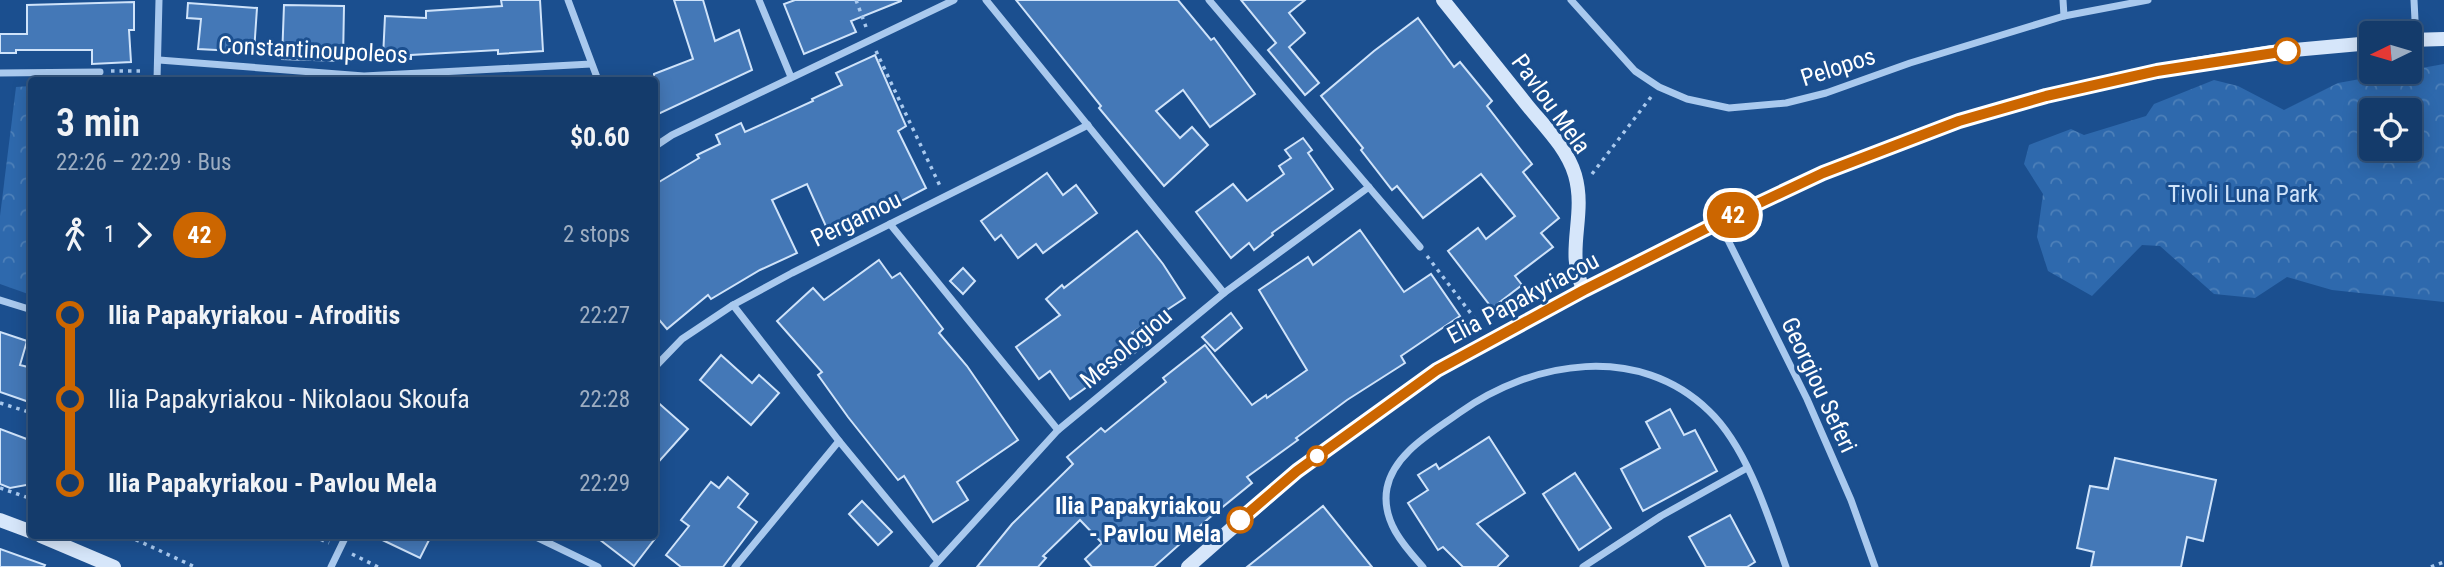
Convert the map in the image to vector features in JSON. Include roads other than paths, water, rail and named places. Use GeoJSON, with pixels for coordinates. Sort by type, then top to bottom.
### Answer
{"type":"FeatureCollection","features":[{"type":"Feature","properties":{"kind":"main road","name":"Pavlou Mela"},"geometry":{"type":"LineString","coordinates":[[1443,0],[1556,141],[1573,171],[1578,192],[1579,221],[1574,259],[1577,276],[1584,290]]}},
{"type":"Feature","properties":{"kind":"main road"},"geometry":{"type":"LineString","coordinates":[[2422,40],[2444,39]]}},
{"type":"Feature","properties":{"kind":"main road","name":"Elia Papakyriacou"},"geometry":{"type":"LineString","coordinates":[[1188,567],[1297,471],[1437,370],[1584,290],[1719,222],[1871,153],[1959,121],[2046,96],[2157,71],[2272,52],[2359,44]]}},
{"type":"Feature","properties":{"kind":"main road"},"geometry":{"type":"LineString","coordinates":[[0,520],[28,530]]}},
{"type":"Feature","properties":{"kind":"main road"},"geometry":{"type":"LineString","coordinates":[[51,539],[114,567]]}},
{"type":"Feature","properties":{"kind":"street"},"geometry":{"type":"LineString","coordinates":[[157,77],[159,0]]}},
{"type":"Feature","properties":{"kind":"street"},"geometry":{"type":"LineString","coordinates":[[568,0],[597,77]]}},
{"type":"Feature","properties":{"kind":"street"},"geometry":{"type":"LineString","coordinates":[[759,0],[791,77]]}},
{"type":"Feature","properties":{"kind":"street"},"geometry":{"type":"LineString","coordinates":[[658,144],[672,135],[954,0]]}},
{"type":"Feature","properties":{"kind":"street"},"geometry":{"type":"LineString","coordinates":[[986,0],[1224,293]]}},
{"type":"Feature","properties":{"kind":"street"},"geometry":{"type":"LineString","coordinates":[[1209,0],[1420,247]]}},
{"type":"Feature","properties":{"kind":"street","name":"Pelopos"},"geometry":{"type":"LineString","coordinates":[[1571,0],[1635,71],[1659,87],[1687,99],[1729,108],[1786,103],[1826,93],[1910,63],[2064,16],[2148,0]]}},
{"type":"Feature","properties":{"kind":"street"},"geometry":{"type":"LineString","coordinates":[[2063,0],[2064,16]]}},
{"type":"Feature","properties":{"kind":"street"},"geometry":{"type":"LineString","coordinates":[[2413,21],[2414,0]]}},
{"type":"Feature","properties":{"kind":"street","name":"Constantinoupoleos"},"geometry":{"type":"LineString","coordinates":[[159,60],[353,77]]}},
{"type":"Feature","properties":{"kind":"street","name":"Constantinoupoleos"},"geometry":{"type":"LineString","coordinates":[[380,77],[591,64]]}},
{"type":"Feature","properties":{"kind":"street"},"geometry":{"type":"LineString","coordinates":[[0,73],[100,72]]}},
{"type":"Feature","properties":{"kind":"street","name":"Pergamou"},"geometry":{"type":"LineString","coordinates":[[658,364],[682,339],[733,305],[792,272],[1088,125]]}},
{"type":"Feature","properties":{"kind":"street","name":"Mesologiou"},"geometry":{"type":"LineString","coordinates":[[935,564],[1058,430],[1224,293],[1369,187]]}},
{"type":"Feature","properties":{"kind":"street","name":"Georgiou Seferi"},"geometry":{"type":"LineString","coordinates":[[1719,222],[1807,399],[1851,500],[1875,567]]}},
{"type":"Feature","properties":{"kind":"street"},"geometry":{"type":"LineString","coordinates":[[890,225],[1058,430]]}},
{"type":"Feature","properties":{"kind":"street"},"geometry":{"type":"LineString","coordinates":[[0,300],[28,309]]}},
{"type":"Feature","properties":{"kind":"street"},"geometry":{"type":"LineString","coordinates":[[733,305],[935,564]]}},
{"type":"Feature","properties":{"kind":"street"},"geometry":{"type":"LineString","coordinates":[[1423,567],[1393,530],[1388,512],[1387,489],[1395,466],[1465,409],[1498,391],[1552,370],[1572,366],[1609,366],[1651,374],[1673,385],[1709,411],[1722,426],[1747,468],[1786,567]]}},
{"type":"Feature","properties":{"kind":"street"},"geometry":{"type":"LineString","coordinates":[[735,567],[839,441]]}},
{"type":"Feature","properties":{"kind":"street"},"geometry":{"type":"LineString","coordinates":[[1585,566],[1661,516],[1747,468]]}},
{"type":"Feature","properties":{"kind":"street"},"geometry":{"type":"LineString","coordinates":[[331,567],[344,539]]}},
{"type":"Feature","properties":{"kind":"street"},"geometry":{"type":"LineString","coordinates":[[543,539],[598,567]]}},
{"type":"Feature","properties":{"kind":"place","name":"Ilia Papakyriakou - Pavlou Mela"},"geometry":{"type":"Point","coordinates":[1240,520]}},
{"type":"Feature","properties":{"kind":"park label","name":"Tivoli Luna Park"},"geometry":{"type":"Point","coordinates":[2243,194]}}]}
